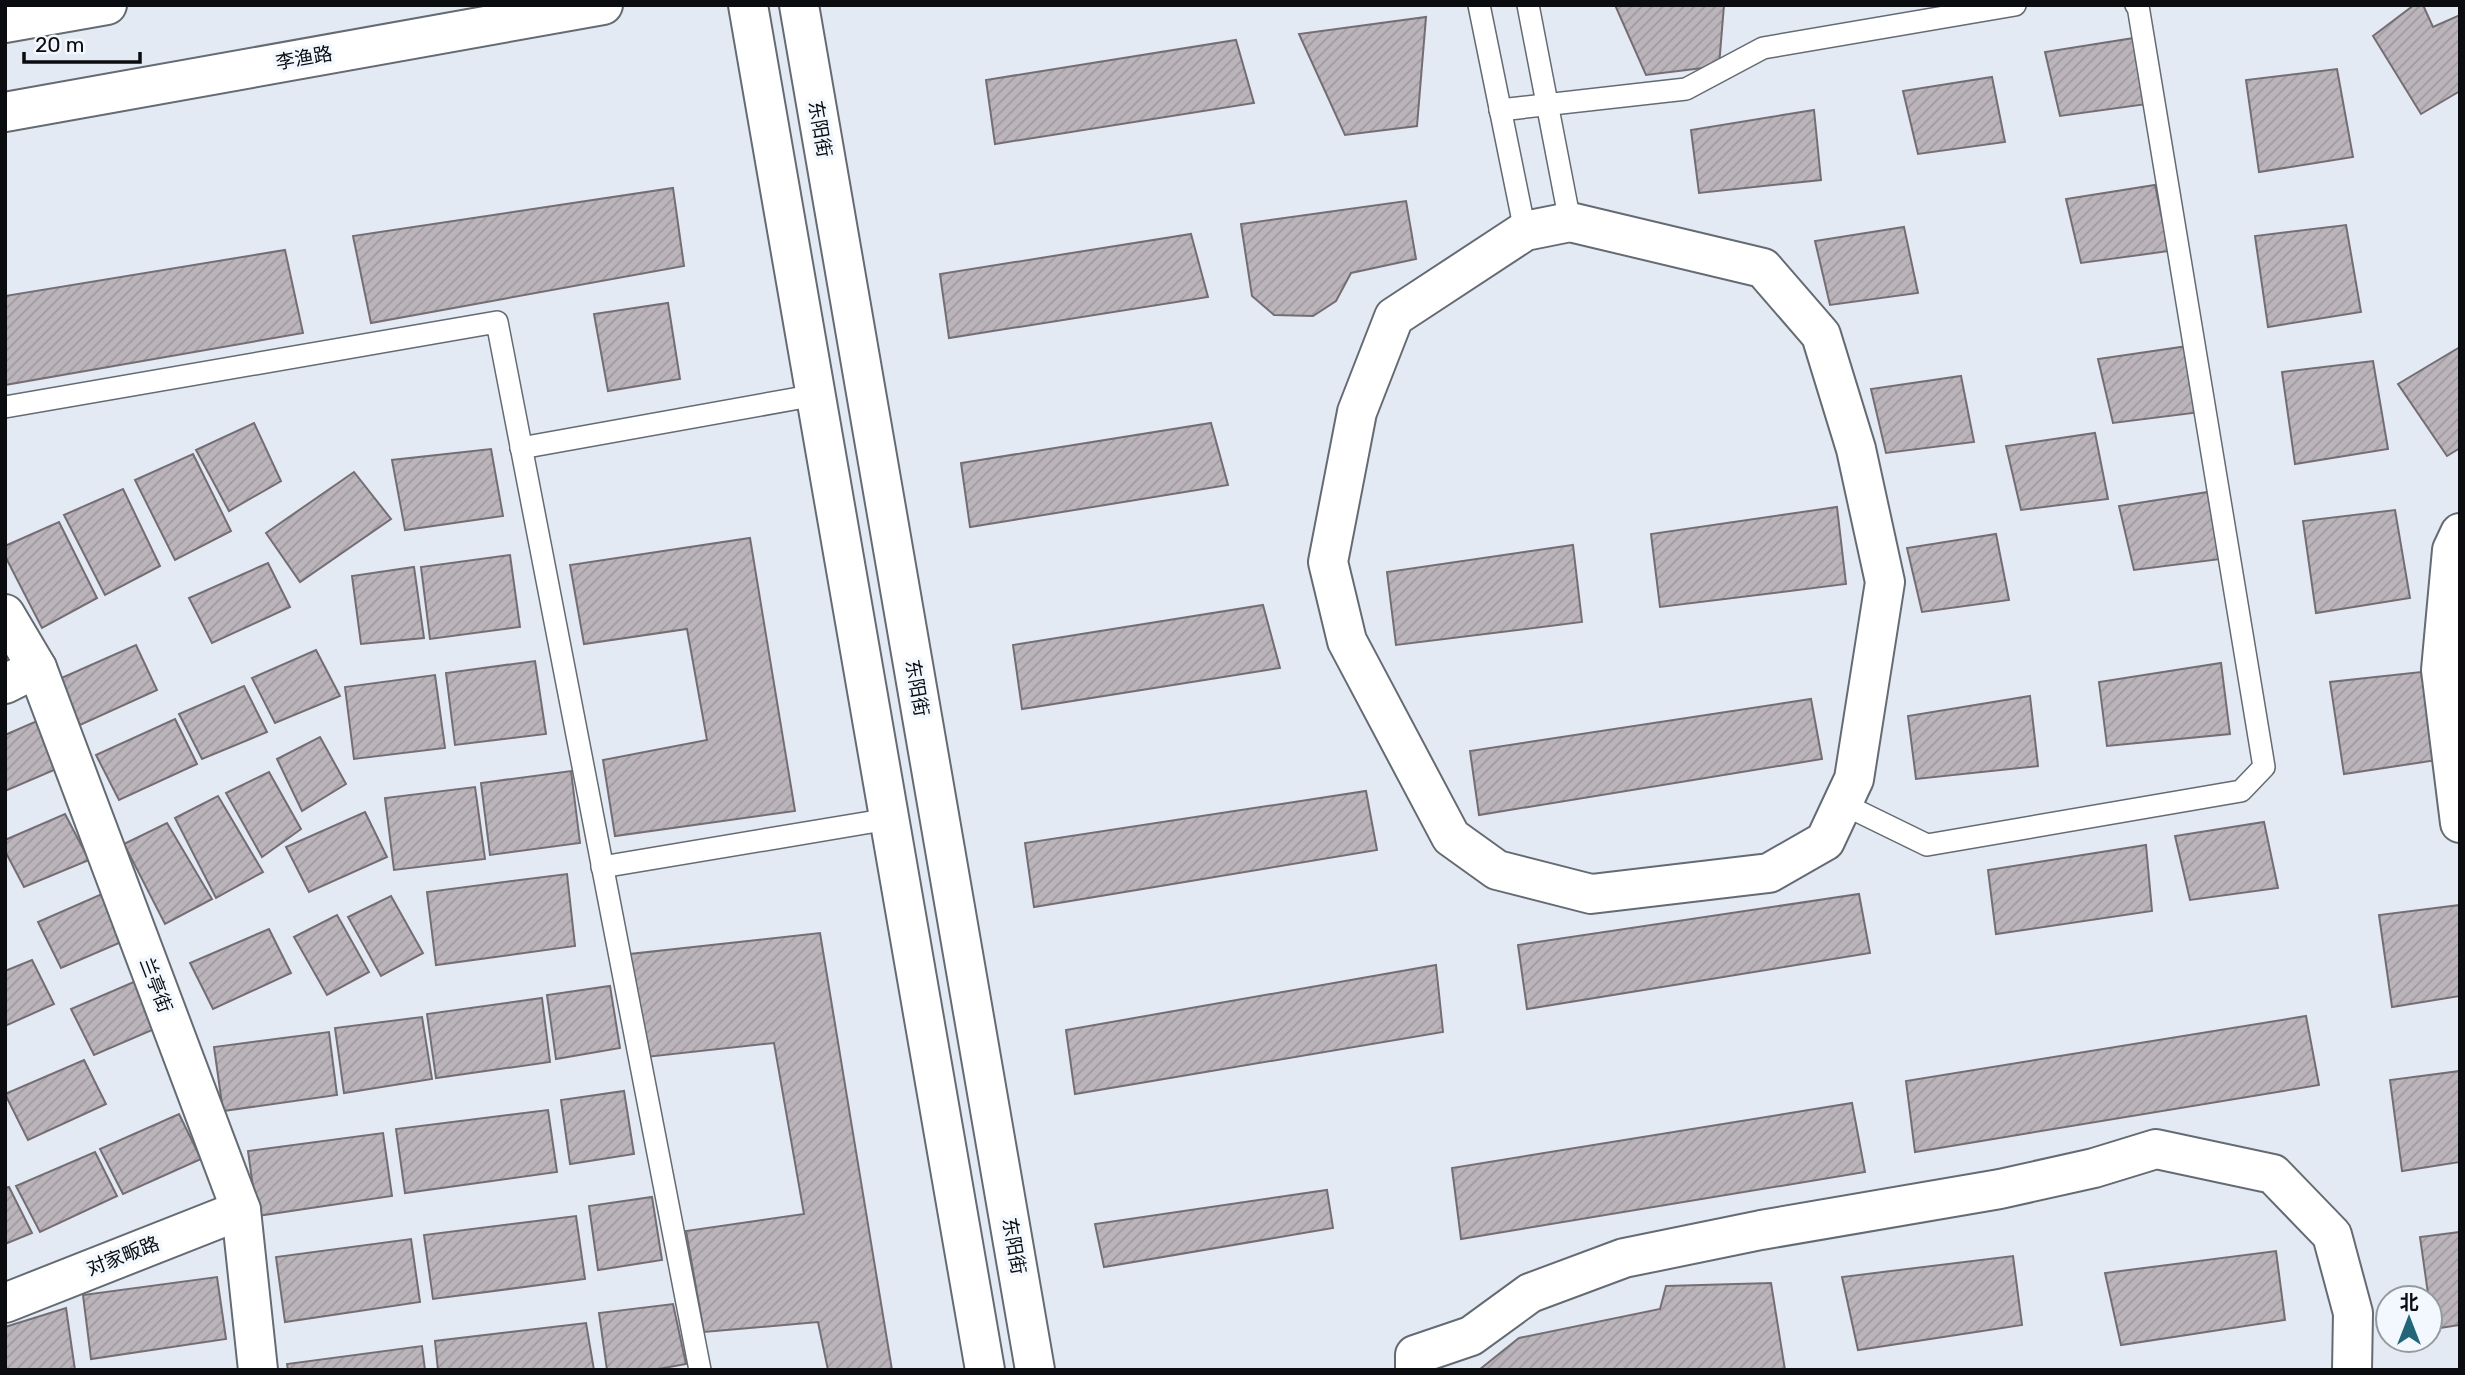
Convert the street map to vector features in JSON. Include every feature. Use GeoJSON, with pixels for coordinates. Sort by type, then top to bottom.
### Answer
{"type":"FeatureCollection","features":[{"type":"Feature","properties":{"kind":"street"},"geometry":{"type":"LineString","coordinates":[[5,23],[107,5]]}},
{"type":"Feature","properties":{"kind":"street","name":"李渔路"},"geometry":{"type":"LineString","coordinates":[[5,112],[603,5]]}},
{"type":"Feature","properties":{"kind":"street"},"geometry":{"type":"LineString","coordinates":[[748,5],[985,1370]]}},
{"type":"Feature","properties":{"kind":"street","name":"东阳街"},"geometry":{"type":"LineString","coordinates":[[799,5],[1035,1370]]}},
{"type":"Feature","properties":{"kind":"street"},"geometry":{"type":"LineString","coordinates":[[1570,222],[1763,268],[1821,335],[1856,449],[1885,582],[1854,779],[1843,804],[1825,841],[1769,873],[1591,894],[1497,870],[1451,837],[1347,641],[1328,562],[1357,412],[1394,317],[1525,231],[1570,222]]}},
{"type":"Feature","properties":{"kind":"street"},"geometry":{"type":"LineString","coordinates":[[2460,533],[2452,550],[2441,670],[2460,823]]}},
{"type":"Feature","properties":{"kind":"street","name":"兰亭街"},"geometry":{"type":"LineString","coordinates":[[5,614],[21,676],[241,1210],[258,1370]]}},
{"type":"Feature","properties":{"kind":"street"},"geometry":{"type":"LineString","coordinates":[[1415,1370],[1415,1355],[1471,1336],[1530,1293],[1624,1258],[1761,1230],[2000,1189],[2094,1168],[2156,1149],[2273,1174],[2332,1235],[2353,1313],[2352,1370]]}},
{"type":"Feature","properties":{"kind":"street","name":"对家畈路"},"geometry":{"type":"LineString","coordinates":[[5,1303],[241,1210]]}},
{"type":"Feature","properties":{"kind":"lane"},"geometry":{"type":"LineString","coordinates":[[1479,5],[1525,231]]}},
{"type":"Feature","properties":{"kind":"lane"},"geometry":{"type":"LineString","coordinates":[[1528,5],[1570,222]]}},
{"type":"Feature","properties":{"kind":"lane"},"geometry":{"type":"LineString","coordinates":[[1500,110],[1686,89],[1763,48],[2015,5]]}},
{"type":"Feature","properties":{"kind":"lane"},"geometry":{"type":"LineString","coordinates":[[1843,804],[1927,845],[2241,791],[2264,767],[2136,5]]}},
{"type":"Feature","properties":{"kind":"lane"},"geometry":{"type":"LineString","coordinates":[[5,407],[497,322],[700,1370]]}},
{"type":"Feature","properties":{"kind":"lane"},"geometry":{"type":"LineString","coordinates":[[521,448],[816,395]]}},
{"type":"Feature","properties":{"kind":"lane"},"geometry":{"type":"LineString","coordinates":[[602,867],[889,819]]}},
{"type":"Feature","properties":{"kind":"building"},"geometry":{"type":"Polygon","coordinates":[[[1615,5],[1724,5],[1719,66],[1646,75],[1615,5]]]}},
{"type":"Feature","properties":{"kind":"building"},"geometry":{"type":"Polygon","coordinates":[[[2414,5],[2423,5],[2433,27],[2460,15],[2460,91],[2421,114],[2373,36],[2414,5]]]}},
{"type":"Feature","properties":{"kind":"building"},"geometry":{"type":"Polygon","coordinates":[[[1426,17],[1417,126],[1345,135],[1299,34],[1426,17]]]}},
{"type":"Feature","properties":{"kind":"building"},"geometry":{"type":"Polygon","coordinates":[[[2134,38],[2147,104],[2060,116],[2045,52],[2134,38]]]}},
{"type":"Feature","properties":{"kind":"building"},"geometry":{"type":"Polygon","coordinates":[[[1236,40],[1254,103],[995,144],[986,80],[1236,40]]]}},
{"type":"Feature","properties":{"kind":"building"},"geometry":{"type":"Polygon","coordinates":[[[2337,69],[2353,157],[2259,172],[2246,80],[2337,69]]]}},
{"type":"Feature","properties":{"kind":"building"},"geometry":{"type":"Polygon","coordinates":[[[1992,77],[2005,142],[1918,154],[1903,91],[1992,77]]]}},
{"type":"Feature","properties":{"kind":"building"},"geometry":{"type":"Polygon","coordinates":[[[1814,110],[1821,180],[1699,193],[1691,130],[1814,110]]]}},
{"type":"Feature","properties":{"kind":"building"},"geometry":{"type":"Polygon","coordinates":[[[2155,185],[2169,251],[2081,263],[2066,199],[2155,185]]]}},
{"type":"Feature","properties":{"kind":"building"},"geometry":{"type":"Polygon","coordinates":[[[673,188],[684,266],[371,323],[353,236],[673,188]]]}},
{"type":"Feature","properties":{"kind":"building"},"geometry":{"type":"Polygon","coordinates":[[[1406,201],[1416,259],[1351,273],[1336,301],[1313,316],[1274,315],[1252,296],[1241,224],[1406,201]]]}},
{"type":"Feature","properties":{"kind":"building"},"geometry":{"type":"Polygon","coordinates":[[[2346,225],[2361,312],[2268,327],[2255,236],[2346,225]]]}},
{"type":"Feature","properties":{"kind":"building"},"geometry":{"type":"Polygon","coordinates":[[[1904,227],[1918,293],[1830,305],[1815,241],[1904,227]]]}},
{"type":"Feature","properties":{"kind":"building"},"geometry":{"type":"Polygon","coordinates":[[[1191,234],[1208,297],[949,338],[940,274],[1191,234]]]}},
{"type":"Feature","properties":{"kind":"building"},"geometry":{"type":"Polygon","coordinates":[[[285,250],[303,333],[5,385],[5,296],[285,250]]]}},
{"type":"Feature","properties":{"kind":"building"},"geometry":{"type":"Polygon","coordinates":[[[668,303],[680,379],[608,391],[594,314],[668,303]]]}},
{"type":"Feature","properties":{"kind":"building"},"geometry":{"type":"Polygon","coordinates":[[[2188,346],[2201,412],[2113,423],[2098,359],[2188,346]]]}},
{"type":"Feature","properties":{"kind":"building"},"geometry":{"type":"Polygon","coordinates":[[[2460,347],[2460,448],[2447,456],[2398,384],[2460,347]]]}},
{"type":"Feature","properties":{"kind":"building"},"geometry":{"type":"Polygon","coordinates":[[[2373,361],[2388,449],[2295,464],[2282,372],[2373,361]]]}},
{"type":"Feature","properties":{"kind":"building"},"geometry":{"type":"Polygon","coordinates":[[[1961,376],[1974,442],[1886,453],[1871,389],[1961,376]]]}},
{"type":"Feature","properties":{"kind":"building"},"geometry":{"type":"Polygon","coordinates":[[[254,423],[281,481],[229,511],[196,450],[254,423]]]}},
{"type":"Feature","properties":{"kind":"building"},"geometry":{"type":"Polygon","coordinates":[[[1211,423],[1228,485],[970,527],[961,463],[1211,423]]]}},
{"type":"Feature","properties":{"kind":"building"},"geometry":{"type":"Polygon","coordinates":[[[2095,433],[2108,499],[2021,510],[2006,446],[2095,433]]]}},
{"type":"Feature","properties":{"kind":"building"},"geometry":{"type":"Polygon","coordinates":[[[491,449],[503,516],[405,530],[392,460],[491,449]]]}},
{"type":"Feature","properties":{"kind":"building"},"geometry":{"type":"Polygon","coordinates":[[[193,454],[231,531],[175,560],[135,480],[193,454]]]}},
{"type":"Feature","properties":{"kind":"building"},"geometry":{"type":"Polygon","coordinates":[[[354,472],[391,519],[300,582],[266,533],[354,472]]]}},
{"type":"Feature","properties":{"kind":"building"},"geometry":{"type":"Polygon","coordinates":[[[123,489],[160,566],[105,595],[64,515],[123,489]]]}},
{"type":"Feature","properties":{"kind":"building"},"geometry":{"type":"Polygon","coordinates":[[[2208,492],[2221,559],[2134,570],[2119,506],[2208,492]]]}},
{"type":"Feature","properties":{"kind":"building"},"geometry":{"type":"Polygon","coordinates":[[[1837,507],[1846,584],[1660,607],[1651,534],[1837,507]]]}},
{"type":"Feature","properties":{"kind":"building"},"geometry":{"type":"Polygon","coordinates":[[[2395,510],[2410,598],[2316,613],[2303,521],[2395,510]]]}},
{"type":"Feature","properties":{"kind":"building"},"geometry":{"type":"Polygon","coordinates":[[[59,522],[97,598],[42,628],[5,556],[5,546],[59,522]]]}},
{"type":"Feature","properties":{"kind":"building"},"geometry":{"type":"Polygon","coordinates":[[[1996,534],[2009,600],[1922,612],[1907,548],[1996,534]]]}},
{"type":"Feature","properties":{"kind":"building"},"geometry":{"type":"Polygon","coordinates":[[[750,538],[795,811],[615,836],[603,760],[707,740],[687,629],[584,644],[570,565],[750,538]]]}},
{"type":"Feature","properties":{"kind":"building"},"geometry":{"type":"Polygon","coordinates":[[[1573,545],[1582,622],[1396,645],[1387,572],[1573,545]]]}},
{"type":"Feature","properties":{"kind":"building"},"geometry":{"type":"Polygon","coordinates":[[[510,555],[520,627],[430,639],[421,567],[510,555]]]}},
{"type":"Feature","properties":{"kind":"building"},"geometry":{"type":"Polygon","coordinates":[[[268,563],[290,607],[212,643],[189,598],[268,563]]]}},
{"type":"Feature","properties":{"kind":"building"},"geometry":{"type":"Polygon","coordinates":[[[414,567],[424,638],[361,644],[352,576],[414,567]]]}},
{"type":"Feature","properties":{"kind":"building"},"geometry":{"type":"Polygon","coordinates":[[[1263,605],[1280,668],[1022,709],[1013,645],[1263,605]]]}},
{"type":"Feature","properties":{"kind":"building"},"geometry":{"type":"Polygon","coordinates":[[[136,645],[157,690],[80,725],[57,680],[136,645]]]}},
{"type":"Feature","properties":{"kind":"building"},"geometry":{"type":"Polygon","coordinates":[[[316,650],[340,696],[275,723],[252,678],[316,650]]]}},
{"type":"Feature","properties":{"kind":"building"},"geometry":{"type":"Polygon","coordinates":[[[535,661],[546,734],[455,745],[446,673],[535,661]]]}},
{"type":"Feature","properties":{"kind":"building"},"geometry":{"type":"Polygon","coordinates":[[[2221,663],[2230,734],[2107,746],[2099,682],[2221,663]]]}},
{"type":"Feature","properties":{"kind":"building"},"geometry":{"type":"Polygon","coordinates":[[[2421,672],[2437,760],[2344,774],[2330,682],[2421,672]]]}},
{"type":"Feature","properties":{"kind":"building"},"geometry":{"type":"Polygon","coordinates":[[[435,675],[445,748],[354,759],[345,687],[435,675]]]}},
{"type":"Feature","properties":{"kind":"building"},"geometry":{"type":"Polygon","coordinates":[[[244,686],[267,732],[202,759],[179,714],[244,686]]]}},
{"type":"Feature","properties":{"kind":"building"},"geometry":{"type":"Polygon","coordinates":[[[2030,696],[2038,766],[1916,779],[1908,716],[2030,696]]]}},
{"type":"Feature","properties":{"kind":"building"},"geometry":{"type":"Polygon","coordinates":[[[1811,699],[1822,759],[1479,815],[1470,751],[1811,699]]]}},
{"type":"Feature","properties":{"kind":"building"},"geometry":{"type":"Polygon","coordinates":[[[175,719],[197,764],[119,800],[96,755],[175,719]]]}},
{"type":"Feature","properties":{"kind":"building"},"geometry":{"type":"Polygon","coordinates":[[[37,721],[61,767],[5,791],[5,735],[37,721]]]}},
{"type":"Feature","properties":{"kind":"building"},"geometry":{"type":"Polygon","coordinates":[[[320,737],[346,784],[302,811],[277,759],[320,737]]]}},
{"type":"Feature","properties":{"kind":"building"},"geometry":{"type":"Polygon","coordinates":[[[571,771],[580,843],[490,855],[481,783],[571,771]]]}},
{"type":"Feature","properties":{"kind":"building"},"geometry":{"type":"Polygon","coordinates":[[[269,772],[301,829],[262,857],[226,793],[269,772]]]}},
{"type":"Feature","properties":{"kind":"building"},"geometry":{"type":"Polygon","coordinates":[[[475,787],[485,859],[394,870],[385,798],[475,787]]]}},
{"type":"Feature","properties":{"kind":"building"},"geometry":{"type":"Polygon","coordinates":[[[1366,791],[1377,850],[1034,907],[1025,843],[1366,791]]]}},
{"type":"Feature","properties":{"kind":"building"},"geometry":{"type":"Polygon","coordinates":[[[218,796],[263,872],[216,898],[175,818],[218,796]]]}},
{"type":"Feature","properties":{"kind":"building"},"geometry":{"type":"Polygon","coordinates":[[[365,812],[387,857],[309,892],[286,847],[365,812]]]}},
{"type":"Feature","properties":{"kind":"building"},"geometry":{"type":"Polygon","coordinates":[[[65,814],[89,860],[24,887],[5,851],[5,840],[65,814]]]}},
{"type":"Feature","properties":{"kind":"building"},"geometry":{"type":"Polygon","coordinates":[[[2264,822],[2278,888],[2190,900],[2175,836],[2264,822]]]}},
{"type":"Feature","properties":{"kind":"building"},"geometry":{"type":"Polygon","coordinates":[[[167,823],[212,899],[165,924],[124,844],[167,823]]]}},
{"type":"Feature","properties":{"kind":"building"},"geometry":{"type":"Polygon","coordinates":[[[2146,845],[2152,911],[1996,934],[1988,870],[2146,845]]]}},
{"type":"Feature","properties":{"kind":"building"},"geometry":{"type":"Polygon","coordinates":[[[567,874],[575,946],[436,965],[427,892],[567,874]]]}},
{"type":"Feature","properties":{"kind":"building"},"geometry":{"type":"Polygon","coordinates":[[[102,894],[126,940],[61,968],[38,922],[102,894]]]}},
{"type":"Feature","properties":{"kind":"building"},"geometry":{"type":"Polygon","coordinates":[[[1859,894],[1870,953],[1527,1009],[1518,945],[1859,894]]]}},
{"type":"Feature","properties":{"kind":"building"},"geometry":{"type":"Polygon","coordinates":[[[391,896],[423,953],[381,976],[348,917],[391,896]]]}},
{"type":"Feature","properties":{"kind":"building"},"geometry":{"type":"Polygon","coordinates":[[[2460,905],[2460,996],[2392,1007],[2379,915],[2460,905]]]}},
{"type":"Feature","properties":{"kind":"building"},"geometry":{"type":"Polygon","coordinates":[[[337,915],[369,972],[327,995],[294,937],[337,915]]]}},
{"type":"Feature","properties":{"kind":"building"},"geometry":{"type":"Polygon","coordinates":[[[269,929],[291,973],[213,1009],[190,963],[269,929]]]}},
{"type":"Feature","properties":{"kind":"building"},"geometry":{"type":"Polygon","coordinates":[[[820,933],[892,1370],[828,1370],[818,1322],[704,1332],[686,1231],[804,1214],[774,1043],[646,1057],[630,954],[820,933]]]}},
{"type":"Feature","properties":{"kind":"building"},"geometry":{"type":"Polygon","coordinates":[[[32,960],[54,1004],[5,1026],[5,971],[32,960]]]}},
{"type":"Feature","properties":{"kind":"building"},"geometry":{"type":"Polygon","coordinates":[[[1436,965],[1443,1032],[1075,1094],[1066,1030],[1436,965]]]}},
{"type":"Feature","properties":{"kind":"building"},"geometry":{"type":"Polygon","coordinates":[[[136,981],[159,1027],[94,1055],[71,1009],[136,981]]]}},
{"type":"Feature","properties":{"kind":"building"},"geometry":{"type":"Polygon","coordinates":[[[610,986],[620,1048],[556,1059],[547,995],[610,986]]]}},
{"type":"Feature","properties":{"kind":"building"},"geometry":{"type":"Polygon","coordinates":[[[542,998],[550,1062],[436,1078],[427,1014],[542,998]]]}},
{"type":"Feature","properties":{"kind":"building"},"geometry":{"type":"Polygon","coordinates":[[[2306,1016],[2319,1085],[1915,1152],[1906,1081],[2306,1016]]]}},
{"type":"Feature","properties":{"kind":"building"},"geometry":{"type":"Polygon","coordinates":[[[422,1017],[432,1079],[344,1093],[335,1028],[422,1017]]]}},
{"type":"Feature","properties":{"kind":"building"},"geometry":{"type":"Polygon","coordinates":[[[329,1032],[337,1095],[223,1111],[214,1047],[329,1032]]]}},
{"type":"Feature","properties":{"kind":"building"},"geometry":{"type":"Polygon","coordinates":[[[84,1060],[106,1104],[28,1140],[5,1094],[84,1060]]]}},
{"type":"Feature","properties":{"kind":"building"},"geometry":{"type":"Polygon","coordinates":[[[2460,1071],[2460,1162],[2402,1171],[2390,1080],[2460,1071]]]}},
{"type":"Feature","properties":{"kind":"building"},"geometry":{"type":"Polygon","coordinates":[[[624,1091],[634,1154],[570,1164],[561,1100],[624,1091]]]}},
{"type":"Feature","properties":{"kind":"building"},"geometry":{"type":"Polygon","coordinates":[[[1852,1103],[1865,1172],[1461,1239],[1452,1168],[1852,1103]]]}},
{"type":"Feature","properties":{"kind":"building"},"geometry":{"type":"Polygon","coordinates":[[[548,1110],[557,1172],[405,1193],[396,1129],[548,1110]]]}},
{"type":"Feature","properties":{"kind":"building"},"geometry":{"type":"Polygon","coordinates":[[[179,1114],[201,1159],[123,1194],[100,1149],[179,1114]]]}},
{"type":"Feature","properties":{"kind":"building"},"geometry":{"type":"Polygon","coordinates":[[[383,1133],[392,1196],[257,1216],[248,1151],[383,1133]]]}},
{"type":"Feature","properties":{"kind":"building"},"geometry":{"type":"Polygon","coordinates":[[[95,1152],[117,1196],[40,1232],[16,1186],[95,1152]]]}},
{"type":"Feature","properties":{"kind":"building"},"geometry":{"type":"Polygon","coordinates":[[[9,1187],[32,1233],[5,1244],[5,1188],[9,1187]]]}},
{"type":"Feature","properties":{"kind":"building"},"geometry":{"type":"Polygon","coordinates":[[[1327,1190],[1333,1228],[1104,1267],[1095,1224],[1327,1190]]]}},
{"type":"Feature","properties":{"kind":"building"},"geometry":{"type":"Polygon","coordinates":[[[652,1197],[662,1260],[598,1270],[589,1206],[652,1197]]]}},
{"type":"Feature","properties":{"kind":"building"},"geometry":{"type":"Polygon","coordinates":[[[576,1216],[585,1279],[433,1299],[424,1235],[576,1216]]]}},
{"type":"Feature","properties":{"kind":"building"},"geometry":{"type":"Polygon","coordinates":[[[2460,1232],[2460,1325],[2444,1327],[2444,1284],[2427,1284],[2420,1237],[2460,1232]]]}},
{"type":"Feature","properties":{"kind":"building"},"geometry":{"type":"Polygon","coordinates":[[[411,1239],[420,1302],[285,1322],[276,1257],[411,1239]]]}},
{"type":"Feature","properties":{"kind":"building"},"geometry":{"type":"Polygon","coordinates":[[[2276,1251],[2285,1320],[2121,1345],[2105,1273],[2276,1251]]]}},
{"type":"Feature","properties":{"kind":"building"},"geometry":{"type":"Polygon","coordinates":[[[2013,1256],[2022,1325],[1858,1350],[1842,1277],[2013,1256]]]}},
{"type":"Feature","properties":{"kind":"building"},"geometry":{"type":"Polygon","coordinates":[[[217,1277],[226,1339],[91,1359],[83,1295],[217,1277]]]}},
{"type":"Feature","properties":{"kind":"building"},"geometry":{"type":"Polygon","coordinates":[[[1771,1283],[1785,1370],[1479,1370],[1519,1338],[1660,1309],[1666,1286],[1771,1283]]]}},
{"type":"Feature","properties":{"kind":"building"},"geometry":{"type":"Polygon","coordinates":[[[673,1304],[686,1364],[653,1370],[607,1370],[599,1313],[673,1304]]]}},
{"type":"Feature","properties":{"kind":"building"},"geometry":{"type":"Polygon","coordinates":[[[66,1308],[75,1370],[5,1370],[5,1327],[66,1308]]]}},
{"type":"Feature","properties":{"kind":"building"},"geometry":{"type":"Polygon","coordinates":[[[586,1323],[594,1370],[438,1370],[435,1341],[586,1323]]]}},
{"type":"Feature","properties":{"kind":"building"},"geometry":{"type":"Polygon","coordinates":[[[422,1346],[425,1370],[288,1370],[287,1364],[422,1346]]]}}]}
